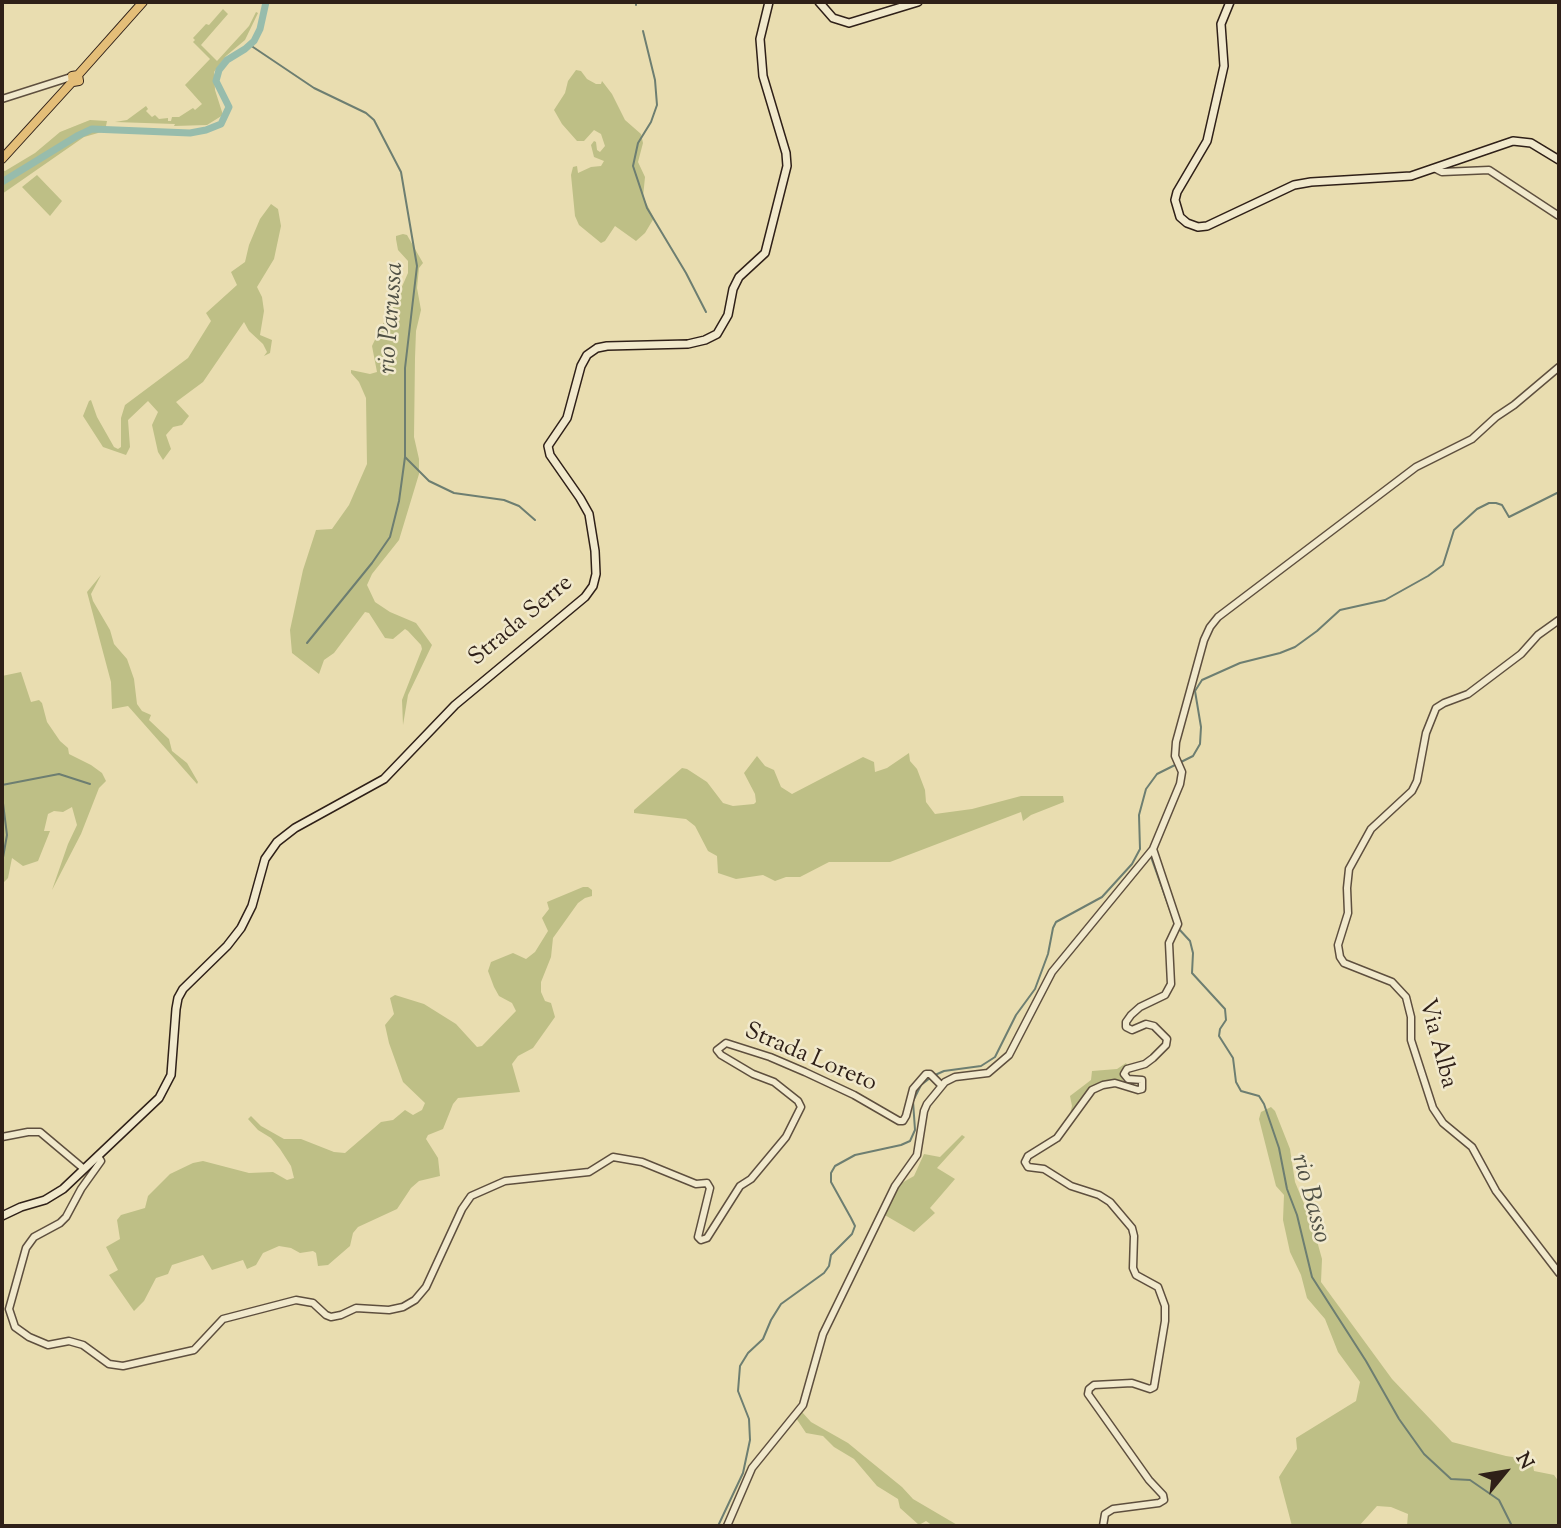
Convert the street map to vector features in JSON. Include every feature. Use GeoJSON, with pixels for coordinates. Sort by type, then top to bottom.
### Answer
{"type":"FeatureCollection","features":[{"type":"Feature","properties":{"kind":"main road"},"geometry":{"type":"LineString","coordinates":[[2,159],[144,2]]}},
{"type":"Feature","properties":{"kind":"main road","name":"Strada Serre"},"geometry":{"type":"LineString","coordinates":[[98,1156],[163,1092],[171,1075],[178,999],[183,989],[242,928],[252,906],[265,859],[277,842],[295,828],[384,779],[455,705],[585,597],[593,586],[595,562],[589,514],[550,455],[548,446],[567,418],[581,366],[587,355],[597,348],[607,346],[688,344],[717,334],[728,314],[733,289],[739,277],[765,253],[787,166],[786,153],[763,76],[760,39],[769,2]]}},
{"type":"Feature","properties":{"kind":"main road"},"geometry":{"type":"LineString","coordinates":[[819,2],[833,18],[849,23],[918,2]]}},
{"type":"Feature","properties":{"kind":"main road"},"geometry":{"type":"LineString","coordinates":[[1230,2],[1221,24],[1224,66],[1207,141],[1175,200],[1180,218],[1187,223],[1198,227],[1207,226],[1294,185],[1411,176],[1513,141],[1531,143],[1559,160]]}},
{"type":"Feature","properties":{"kind":"main road"},"geometry":{"type":"LineString","coordinates":[[2,1216],[45,1200],[63,1189],[98,1156]]}},
{"type":"Feature","properties":{"kind":"street"},"geometry":{"type":"LineString","coordinates":[[2,99],[74,78]]}},
{"type":"Feature","properties":{"kind":"street"},"geometry":{"type":"LineString","coordinates":[[1436,169],[1442,172],[1489,170],[1559,216]]}},
{"type":"Feature","properties":{"kind":"street"},"geometry":{"type":"LineString","coordinates":[[727,1526],[752,1468],[803,1405],[823,1334],[895,1186],[917,1155],[924,1111],[936,1080],[988,1073],[1001,1064],[1018,1040],[1052,972],[1150,853],[1182,776],[1176,759],[1176,742],[1203,640],[1219,617],[1416,467],[1472,439],[1559,367]]}},
{"type":"Feature","properties":{"kind":"street","name":"Via Alba"},"geometry":{"type":"LineString","coordinates":[[1559,620],[1538,635],[1521,654],[1468,694],[1436,708],[1426,733],[1417,781],[1412,791],[1371,829],[1349,869],[1348,913],[1338,945],[1340,957],[1345,963],[1392,982],[1406,998],[1412,1017],[1410,1040],[1433,1108],[1443,1123],[1472,1147],[1496,1191],[1559,1273]]}},
{"type":"Feature","properties":{"kind":"street"},"geometry":{"type":"LineString","coordinates":[[1103,1526],[1105,1514],[1113,1508],[1159,1503],[1164,1497],[1090,1400],[1088,1392],[1091,1386],[1132,1384],[1154,1387],[1165,1321],[1163,1297],[1152,1283],[1136,1275],[1133,1268],[1132,1228],[1110,1202],[1099,1195],[1071,1186],[1044,1169],[1028,1167],[1025,1162],[1028,1156],[1056,1138],[1092,1090],[1115,1083],[1138,1090],[1144,1087],[1142,1080],[1128,1079],[1124,1074],[1127,1069],[1153,1058],[1166,1045],[1167,1039],[1154,1026],[1146,1024],[1132,1030],[1126,1027],[1126,1022],[1140,1007],[1165,995],[1170,989],[1169,943],[1176,926],[1150,853]]}},
{"type":"Feature","properties":{"kind":"street","name":"Strada Loreto"},"geometry":{"type":"LineString","coordinates":[[98,1156],[101,1161],[81,1189],[66,1217],[34,1237],[26,1248],[9,1309],[10,1319],[15,1327],[29,1337],[48,1345],[69,1341],[83,1345],[109,1364],[123,1366],[194,1350],[223,1320],[296,1300],[313,1303],[331,1317],[356,1308],[389,1310],[403,1307],[415,1300],[426,1287],[461,1209],[471,1196],[505,1181],[589,1172],[613,1157],[642,1162],[696,1184],[707,1183],[710,1188],[698,1237],[701,1240],[707,1238],[740,1186],[751,1179],[786,1137],[801,1107],[774,1082],[753,1074],[721,1055],[718,1050],[726,1043],[796,1068],[854,1095],[899,1121],[903,1121],[906,1116],[913,1089],[926,1074],[936,1080]]}},
{"type":"Feature","properties":{"kind":"street"},"geometry":{"type":"LineString","coordinates":[[2,1137],[40,1132],[84,1169]]}},
{"type":"Feature","properties":{"kind":"green space"},"geometry":{"type":"Polygon","coordinates":[[[223,9],[228,14],[201,45],[217,61],[249,26],[256,12],[258,13],[245,40],[226,56],[214,72],[215,90],[223,115],[207,125],[115,122],[127,120],[146,106],[146,111],[152,117],[155,115],[159,119],[168,118],[168,121],[171,121],[172,117],[179,117],[202,104],[185,85],[210,59],[193,42],[193,38],[223,9]]]}},
{"type":"Feature","properties":{"kind":"green space"},"geometry":{"type":"Polygon","coordinates":[[[576,70],[596,84],[601,84],[602,81],[625,120],[641,134],[643,143],[638,162],[645,177],[643,197],[654,218],[645,233],[636,241],[615,226],[601,243],[579,225],[575,216],[571,175],[573,167],[577,166],[578,173],[601,166],[604,161],[594,157],[591,145],[596,142],[600,152],[605,146],[601,134],[594,130],[584,141],[577,141],[554,110],[576,70]]]}},
{"type":"Feature","properties":{"kind":"green space"},"geometry":{"type":"Polygon","coordinates":[[[90,120],[107,121],[105,131],[84,137],[2,194],[2,170],[5,171],[35,153],[60,132],[90,120]]]}},
{"type":"Feature","properties":{"kind":"green space"},"geometry":{"type":"Polygon","coordinates":[[[37,175],[62,201],[50,216],[22,187],[37,175]]]}},
{"type":"Feature","properties":{"kind":"green space"},"geometry":{"type":"Polygon","coordinates":[[[271,204],[278,209],[281,226],[274,259],[257,287],[264,311],[260,335],[272,340],[270,353],[264,356],[267,352],[263,344],[244,322],[203,382],[176,402],[189,416],[182,425],[173,427],[166,435],[171,449],[163,460],[158,452],[152,425],[158,412],[148,401],[128,420],[130,447],[126,455],[103,447],[83,416],[89,401],[91,400],[114,447],[118,449],[121,447],[121,418],[125,405],[188,358],[211,321],[206,313],[237,285],[231,272],[245,262],[260,219],[271,204]]]}},
{"type":"Feature","properties":{"kind":"green space"},"geometry":{"type":"Polygon","coordinates":[[[407,235],[423,263],[419,268],[417,288],[421,310],[416,331],[415,358],[414,437],[419,474],[399,540],[372,574],[367,585],[375,602],[416,623],[432,645],[408,695],[403,725],[402,700],[422,649],[408,631],[405,629],[393,639],[385,638],[369,613],[365,612],[334,653],[324,660],[319,674],[292,653],[290,630],[303,570],[316,530],[332,529],[349,505],[367,464],[366,398],[351,370],[370,374],[377,372],[372,346],[408,273],[408,261],[398,250],[396,239],[396,236],[407,235]]]}},
{"type":"Feature","properties":{"kind":"green space"},"geometry":{"type":"Polygon","coordinates":[[[101,575],[91,594],[110,630],[114,644],[127,659],[134,679],[137,704],[142,711],[151,715],[149,720],[169,739],[172,751],[187,763],[197,784],[128,706],[112,709],[111,682],[87,592],[101,575]]]}},
{"type":"Feature","properties":{"kind":"green space"},"geometry":{"type":"Polygon","coordinates":[[[21,672],[31,702],[39,700],[42,703],[47,722],[68,748],[69,754],[102,773],[106,781],[99,788],[81,834],[52,890],[77,825],[72,807],[63,812],[54,811],[48,814],[44,831],[50,831],[38,861],[23,866],[12,858],[8,878],[2,884],[2,676],[21,672]]]}},
{"type":"Feature","properties":{"kind":"green space"},"geometry":{"type":"Polygon","coordinates":[[[909,753],[910,761],[917,769],[925,790],[926,802],[935,814],[972,809],[1021,796],[1063,796],[1064,802],[1023,821],[1021,812],[890,862],[829,862],[800,877],[786,877],[775,881],[763,875],[736,879],[718,873],[717,856],[708,851],[695,826],[686,819],[634,813],[634,810],[682,768],[707,782],[723,803],[733,806],[756,802],[755,794],[744,773],[757,756],[765,766],[774,770],[781,787],[792,794],[863,757],[874,762],[875,772],[887,768],[909,753]]]}},
{"type":"Feature","properties":{"kind":"green space"},"geometry":{"type":"Polygon","coordinates":[[[583,887],[592,890],[592,896],[578,903],[553,938],[551,957],[541,982],[541,992],[545,1001],[551,1003],[555,1017],[533,1048],[518,1056],[512,1064],[520,1092],[458,1098],[443,1129],[428,1135],[426,1139],[438,1158],[440,1176],[419,1181],[397,1209],[358,1227],[353,1233],[350,1246],[328,1265],[318,1266],[316,1253],[313,1251],[300,1253],[279,1246],[263,1253],[256,1265],[247,1269],[243,1260],[212,1270],[203,1255],[172,1265],[168,1274],[156,1278],[144,1301],[134,1311],[109,1275],[118,1270],[106,1247],[120,1239],[117,1220],[121,1215],[145,1208],[148,1196],[170,1174],[193,1163],[203,1161],[249,1173],[273,1172],[287,1180],[294,1178],[291,1166],[280,1149],[248,1119],[251,1116],[261,1126],[284,1139],[301,1139],[334,1152],[345,1153],[381,1122],[393,1120],[405,1110],[413,1115],[422,1110],[425,1103],[403,1082],[389,1043],[385,1025],[394,1014],[390,998],[395,995],[424,1004],[456,1024],[477,1047],[482,1046],[516,1011],[512,1003],[499,996],[494,987],[488,971],[491,962],[513,953],[526,959],[535,952],[548,931],[542,918],[549,909],[547,902],[583,887]]]}},
{"type":"Feature","properties":{"kind":"green space"},"geometry":{"type":"Polygon","coordinates":[[[1126,1063],[1128,1067],[1120,1073],[1124,1083],[1090,1089],[1069,1118],[1072,1106],[1070,1096],[1091,1080],[1092,1071],[1117,1069],[1126,1063]]]}},
{"type":"Feature","properties":{"kind":"green space"},"geometry":{"type":"Polygon","coordinates":[[[1271,1107],[1290,1149],[1295,1182],[1312,1223],[1322,1259],[1321,1282],[1392,1379],[1452,1442],[1532,1460],[1534,1471],[1554,1475],[1559,1482],[1559,1526],[1407,1526],[1408,1514],[1391,1507],[1377,1506],[1359,1526],[1292,1526],[1279,1477],[1297,1449],[1296,1438],[1356,1401],[1360,1382],[1338,1352],[1325,1319],[1307,1298],[1301,1275],[1290,1252],[1283,1220],[1284,1195],[1276,1186],[1259,1119],[1261,1112],[1271,1107]]]}},
{"type":"Feature","properties":{"kind":"green space"},"geometry":{"type":"Polygon","coordinates":[[[962,1135],[965,1137],[937,1168],[955,1179],[930,1208],[935,1213],[914,1232],[883,1214],[900,1184],[914,1176],[924,1154],[940,1157],[962,1135]]]}},
{"type":"Feature","properties":{"kind":"green space"},"geometry":{"type":"Polygon","coordinates":[[[802,1412],[811,1422],[848,1443],[913,1499],[959,1526],[933,1526],[926,1521],[919,1525],[900,1508],[898,1499],[877,1486],[854,1459],[834,1447],[823,1436],[806,1433],[796,1418],[802,1412]]]}},
{"type":"Feature","properties":{"kind":"waterway"},"geometry":{"type":"LineString","coordinates":[[2,182],[92,129],[190,133],[221,124],[229,107],[216,81],[219,70],[227,60],[254,41],[260,29],[266,2]]}},
{"type":"Feature","properties":{"kind":"waterway"},"geometry":{"type":"LineString","coordinates":[[643,31],[655,80],[657,105],[651,122],[638,143],[633,166],[647,208],[706,312]]}},
{"type":"Feature","properties":{"kind":"waterway","name":"rio Parussa"},"geometry":{"type":"LineString","coordinates":[[250,45],[314,88],[366,113],[374,120],[401,172],[417,266],[405,368],[405,457],[399,501],[390,537],[307,643]]}},
{"type":"Feature","properties":{"kind":"waterway"},"geometry":{"type":"LineString","coordinates":[[405,457],[429,481],[454,493],[504,500],[519,506],[535,520]]}},
{"type":"Feature","properties":{"kind":"waterway"},"geometry":{"type":"LineString","coordinates":[[935,1075],[944,1071],[981,1066],[995,1057],[1016,1015],[1035,989],[1056,922],[1102,897],[1132,864],[1140,849],[1139,815],[1146,789],[1157,774],[1193,756],[1200,744],[1201,727],[1195,691],[1202,680],[1240,663],[1295,647],[1340,610],[1385,600],[1428,576],[1443,565],[1454,530],[1477,509],[1489,503],[1496,503],[1502,505],[1509,517],[1559,492]]}},
{"type":"Feature","properties":{"kind":"waterway"},"geometry":{"type":"LineString","coordinates":[[2,785],[59,774],[90,784]]}},
{"type":"Feature","properties":{"kind":"waterway"},"geometry":{"type":"LineString","coordinates":[[2,795],[7,835],[2,863]]}},
{"type":"Feature","properties":{"kind":"waterway","name":"rio Basso"},"geometry":{"type":"LineString","coordinates":[[1151,857],[1175,924]]}},
{"type":"Feature","properties":{"kind":"waterway","name":"rio Basso"},"geometry":{"type":"LineString","coordinates":[[1178,928],[1190,941],[1193,953],[1192,973],[1225,1009],[1226,1020],[1219,1036],[1233,1058],[1236,1082],[1241,1091],[1259,1096],[1264,1104],[1279,1148],[1287,1189],[1297,1215],[1312,1277],[1366,1361],[1399,1419],[1424,1454],[1451,1479],[1470,1480],[1499,1500],[1512,1526]]}},
{"type":"Feature","properties":{"kind":"waterway"},"geometry":{"type":"LineString","coordinates":[[718,1526],[743,1473],[750,1440],[749,1419],[738,1391],[740,1366],[748,1353],[763,1339],[781,1304],[824,1273],[829,1266],[831,1255],[852,1234],[855,1226],[831,1182],[831,1173],[835,1166],[855,1155],[910,1141],[915,1130],[913,1101],[921,1085],[930,1078]]}}]}
